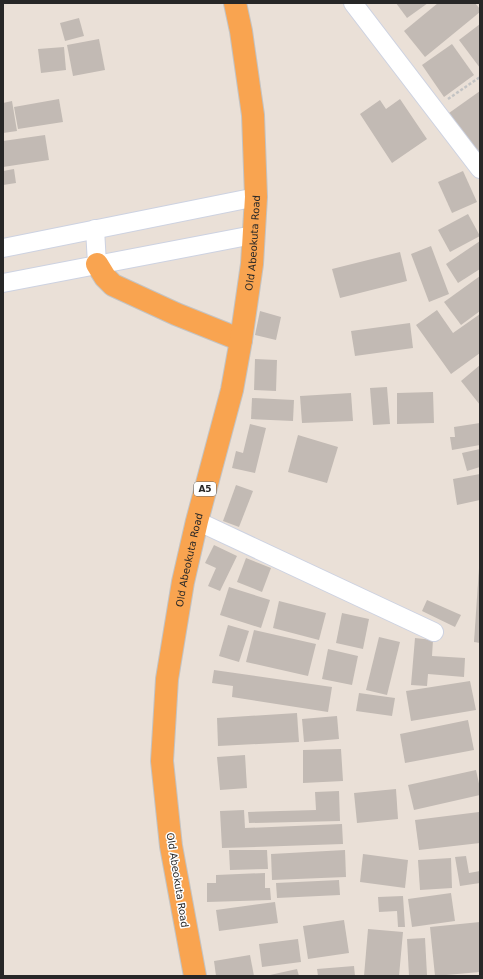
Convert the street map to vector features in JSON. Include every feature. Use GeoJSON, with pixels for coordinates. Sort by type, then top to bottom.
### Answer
{"type":"FeatureCollection","features":[{"type":"Feature","properties":{"kind":"highway","name":"Old Abeokuta Road"},"geometry":{"type":"LineString","coordinates":[[195,976],[171,846],[162,760],[167,679],[183,582],[197,521],[232,390],[242,340],[252,264],[256,197],[253,115],[241,31],[235,3]]}},
{"type":"Feature","properties":{"kind":"highway"},"geometry":{"type":"LineString","coordinates":[[97,264],[113,285],[176,314],[242,340]]}},
{"type":"Feature","properties":{"kind":"street"},"geometry":{"type":"LineString","coordinates":[[353,3],[480,169]]}},
{"type":"Feature","properties":{"kind":"street"},"geometry":{"type":"LineString","coordinates":[[3,248],[256,197]]}},
{"type":"Feature","properties":{"kind":"street"},"geometry":{"type":"LineString","coordinates":[[95,229],[97,264]]}},
{"type":"Feature","properties":{"kind":"street"},"geometry":{"type":"LineString","coordinates":[[3,283],[253,235]]}},
{"type":"Feature","properties":{"kind":"street"},"geometry":{"type":"LineString","coordinates":[[197,521],[434,632]]}},
{"type":"Feature","properties":{"kind":"path"},"geometry":{"type":"LineString","coordinates":[[435,109],[480,77]]}},
{"type":"Feature","properties":{"kind":"building"},"geometry":{"type":"Polygon","coordinates":[[[396,3],[428,3],[407,18],[396,3]]]}},
{"type":"Feature","properties":{"kind":"building"},"geometry":{"type":"Polygon","coordinates":[[[438,3],[475,3],[480,9],[480,12],[425,57],[404,31],[438,3]]]}},
{"type":"Feature","properties":{"kind":"building"},"geometry":{"type":"Polygon","coordinates":[[[79,18],[84,36],[65,41],[60,23],[79,18]]]}},
{"type":"Feature","properties":{"kind":"building"},"geometry":{"type":"Polygon","coordinates":[[[480,24],[480,68],[459,40],[480,24]]]}},
{"type":"Feature","properties":{"kind":"building"},"geometry":{"type":"Polygon","coordinates":[[[99,39],[105,70],[73,76],[67,45],[99,39]]]}},
{"type":"Feature","properties":{"kind":"building"},"geometry":{"type":"Polygon","coordinates":[[[452,44],[474,75],[444,97],[422,65],[452,44]]]}},
{"type":"Feature","properties":{"kind":"building"},"geometry":{"type":"Polygon","coordinates":[[[64,47],[66,70],[41,73],[38,49],[64,47]]]}},
{"type":"Feature","properties":{"kind":"building"},"geometry":{"type":"Polygon","coordinates":[[[480,91],[480,156],[449,113],[480,91]]]}},
{"type":"Feature","properties":{"kind":"building"},"geometry":{"type":"Polygon","coordinates":[[[59,99],[63,122],[18,129],[14,107],[59,99]]]}},
{"type":"Feature","properties":{"kind":"building"},"geometry":{"type":"Polygon","coordinates":[[[400,99],[427,139],[392,163],[360,114],[380,100],[386,109],[400,99]]]}},
{"type":"Feature","properties":{"kind":"building"},"geometry":{"type":"Polygon","coordinates":[[[12,101],[17,131],[3,133],[3,103],[12,101]]]}},
{"type":"Feature","properties":{"kind":"building"},"geometry":{"type":"Polygon","coordinates":[[[45,135],[49,160],[3,167],[3,141],[45,135]]]}},
{"type":"Feature","properties":{"kind":"building"},"geometry":{"type":"Polygon","coordinates":[[[14,169],[16,183],[3,185],[3,171],[14,169]]]}},
{"type":"Feature","properties":{"kind":"building"},"geometry":{"type":"Polygon","coordinates":[[[463,171],[477,202],[452,213],[438,182],[463,171]]]}},
{"type":"Feature","properties":{"kind":"building"},"geometry":{"type":"Polygon","coordinates":[[[468,214],[480,236],[450,252],[438,230],[468,214]]]}},
{"type":"Feature","properties":{"kind":"building"},"geometry":{"type":"Polygon","coordinates":[[[480,241],[480,269],[458,283],[446,264],[480,241]]]}},
{"type":"Feature","properties":{"kind":"building"},"geometry":{"type":"Polygon","coordinates":[[[431,246],[449,294],[429,302],[411,254],[431,246]]]}},
{"type":"Feature","properties":{"kind":"building"},"geometry":{"type":"Polygon","coordinates":[[[400,252],[407,281],[340,298],[332,269],[400,252]]]}},
{"type":"Feature","properties":{"kind":"building"},"geometry":{"type":"Polygon","coordinates":[[[480,276],[480,311],[461,325],[444,302],[480,276]]]}},
{"type":"Feature","properties":{"kind":"building"},"geometry":{"type":"Polygon","coordinates":[[[437,310],[453,333],[480,314],[480,353],[451,374],[416,325],[437,310]]]}},
{"type":"Feature","properties":{"kind":"building"},"geometry":{"type":"Polygon","coordinates":[[[260,311],[281,317],[276,340],[255,335],[260,311]]]}},
{"type":"Feature","properties":{"kind":"building"},"geometry":{"type":"Polygon","coordinates":[[[410,323],[413,348],[355,356],[351,331],[410,323]]]}},
{"type":"Feature","properties":{"kind":"building"},"geometry":{"type":"Polygon","coordinates":[[[255,359],[277,360],[276,391],[254,390],[255,359]]]}},
{"type":"Feature","properties":{"kind":"building"},"geometry":{"type":"Polygon","coordinates":[[[480,365],[480,405],[461,381],[480,365]]]}},
{"type":"Feature","properties":{"kind":"building"},"geometry":{"type":"Polygon","coordinates":[[[387,387],[390,424],[373,425],[370,388],[387,387]]]}},
{"type":"Feature","properties":{"kind":"building"},"geometry":{"type":"Polygon","coordinates":[[[433,392],[434,423],[397,424],[397,393],[433,392]]]}},
{"type":"Feature","properties":{"kind":"building"},"geometry":{"type":"Polygon","coordinates":[[[351,393],[353,421],[302,423],[300,396],[351,393]]]}},
{"type":"Feature","properties":{"kind":"building"},"geometry":{"type":"Polygon","coordinates":[[[252,398],[294,400],[293,421],[251,419],[252,398]]]}},
{"type":"Feature","properties":{"kind":"building"},"geometry":{"type":"Polygon","coordinates":[[[480,423],[480,445],[452,450],[450,437],[455,437],[454,427],[480,423]]]}},
{"type":"Feature","properties":{"kind":"building"},"geometry":{"type":"Polygon","coordinates":[[[250,424],[266,428],[255,473],[232,468],[236,451],[243,453],[250,424]]]}},
{"type":"Feature","properties":{"kind":"building"},"geometry":{"type":"Polygon","coordinates":[[[298,435],[338,447],[327,483],[288,472],[298,435]]]}},
{"type":"Feature","properties":{"kind":"building"},"geometry":{"type":"Polygon","coordinates":[[[480,449],[480,467],[467,471],[462,453],[480,449]]]}},
{"type":"Feature","properties":{"kind":"building"},"geometry":{"type":"Polygon","coordinates":[[[480,474],[480,500],[457,505],[453,479],[480,474]]]}},
{"type":"Feature","properties":{"kind":"building"},"geometry":{"type":"Polygon","coordinates":[[[236,485],[253,491],[239,527],[223,521],[236,485]]]}},
{"type":"Feature","properties":{"kind":"building"},"geometry":{"type":"Polygon","coordinates":[[[214,545],[237,556],[220,591],[208,586],[216,568],[205,563],[214,545]]]}},
{"type":"Feature","properties":{"kind":"building"},"geometry":{"type":"Polygon","coordinates":[[[246,558],[271,568],[262,592],[237,582],[246,558]]]}},
{"type":"Feature","properties":{"kind":"building"},"geometry":{"type":"Polygon","coordinates":[[[480,568],[480,643],[474,642],[480,568]]]}},
{"type":"Feature","properties":{"kind":"building"},"geometry":{"type":"Polygon","coordinates":[[[229,587],[270,600],[261,628],[220,615],[229,587]]]}},
{"type":"Feature","properties":{"kind":"building"},"geometry":{"type":"Polygon","coordinates":[[[427,600],[461,615],[455,627],[422,611],[427,600]]]}},
{"type":"Feature","properties":{"kind":"building"},"geometry":{"type":"Polygon","coordinates":[[[279,601],[326,613],[319,640],[273,628],[279,601]]]}},
{"type":"Feature","properties":{"kind":"building"},"geometry":{"type":"Polygon","coordinates":[[[342,613],[369,619],[363,649],[336,643],[342,613]]]}},
{"type":"Feature","properties":{"kind":"building"},"geometry":{"type":"Polygon","coordinates":[[[228,625],[249,631],[239,662],[219,656],[228,625]]]}},
{"type":"Feature","properties":{"kind":"building"},"geometry":{"type":"Polygon","coordinates":[[[254,630],[316,644],[308,676],[246,662],[254,630]]]}},
{"type":"Feature","properties":{"kind":"building"},"geometry":{"type":"Polygon","coordinates":[[[379,637],[400,642],[387,695],[366,690],[379,637]]]}},
{"type":"Feature","properties":{"kind":"building"},"geometry":{"type":"Polygon","coordinates":[[[415,638],[433,640],[432,656],[465,658],[464,677],[428,674],[427,686],[411,685],[415,638]]]}},
{"type":"Feature","properties":{"kind":"building"},"geometry":{"type":"Polygon","coordinates":[[[328,649],[358,656],[352,685],[322,679],[328,649]]]}},
{"type":"Feature","properties":{"kind":"building"},"geometry":{"type":"Polygon","coordinates":[[[214,670],[332,687],[328,712],[232,697],[233,686],[212,683],[214,670]]]}},
{"type":"Feature","properties":{"kind":"building"},"geometry":{"type":"Polygon","coordinates":[[[470,681],[476,710],[411,721],[406,691],[470,681]]]}},
{"type":"Feature","properties":{"kind":"building"},"geometry":{"type":"Polygon","coordinates":[[[359,693],[395,698],[392,716],[356,711],[359,693]]]}},
{"type":"Feature","properties":{"kind":"building"},"geometry":{"type":"Polygon","coordinates":[[[297,713],[299,742],[218,746],[217,718],[297,713]]]}},
{"type":"Feature","properties":{"kind":"building"},"geometry":{"type":"Polygon","coordinates":[[[337,716],[339,739],[304,742],[302,719],[337,716]]]}},
{"type":"Feature","properties":{"kind":"building"},"geometry":{"type":"Polygon","coordinates":[[[468,720],[474,750],[405,763],[400,734],[468,720]]]}},
{"type":"Feature","properties":{"kind":"building"},"geometry":{"type":"Polygon","coordinates":[[[341,749],[343,781],[303,783],[303,750],[341,749]]]}},
{"type":"Feature","properties":{"kind":"building"},"geometry":{"type":"Polygon","coordinates":[[[245,755],[247,788],[220,790],[217,757],[245,755]]]}},
{"type":"Feature","properties":{"kind":"building"},"geometry":{"type":"Polygon","coordinates":[[[476,770],[480,795],[414,810],[408,785],[476,770]]]}},
{"type":"Feature","properties":{"kind":"building"},"geometry":{"type":"Polygon","coordinates":[[[396,789],[398,819],[357,823],[354,793],[396,789]]]}},
{"type":"Feature","properties":{"kind":"building"},"geometry":{"type":"Polygon","coordinates":[[[339,791],[340,821],[249,823],[248,812],[316,810],[315,792],[339,791]]]}},
{"type":"Feature","properties":{"kind":"building"},"geometry":{"type":"Polygon","coordinates":[[[244,810],[245,828],[342,824],[343,844],[222,848],[220,811],[244,810]]]}},
{"type":"Feature","properties":{"kind":"building"},"geometry":{"type":"Polygon","coordinates":[[[479,812],[480,843],[419,850],[415,820],[479,812]]]}},
{"type":"Feature","properties":{"kind":"building"},"geometry":{"type":"Polygon","coordinates":[[[229,850],[267,850],[268,869],[230,870],[229,850]]]}},
{"type":"Feature","properties":{"kind":"building"},"geometry":{"type":"Polygon","coordinates":[[[345,850],[346,877],[272,880],[271,854],[345,850]]]}},
{"type":"Feature","properties":{"kind":"building"},"geometry":{"type":"Polygon","coordinates":[[[363,854],[408,860],[405,888],[360,882],[363,854]]]}},
{"type":"Feature","properties":{"kind":"building"},"geometry":{"type":"Polygon","coordinates":[[[466,856],[469,873],[480,871],[480,883],[460,886],[455,857],[466,856]]]}},
{"type":"Feature","properties":{"kind":"building"},"geometry":{"type":"Polygon","coordinates":[[[451,858],[452,888],[420,890],[418,860],[451,858]]]}},
{"type":"Feature","properties":{"kind":"building"},"geometry":{"type":"Polygon","coordinates":[[[265,873],[265,888],[270,888],[271,900],[207,902],[207,883],[216,883],[216,875],[265,873]]]}},
{"type":"Feature","properties":{"kind":"building"},"geometry":{"type":"Polygon","coordinates":[[[339,880],[340,895],[277,898],[276,883],[339,880]]]}},
{"type":"Feature","properties":{"kind":"building"},"geometry":{"type":"Polygon","coordinates":[[[451,893],[455,921],[412,927],[408,899],[451,893]]]}},
{"type":"Feature","properties":{"kind":"building"},"geometry":{"type":"Polygon","coordinates":[[[403,896],[405,927],[398,927],[397,911],[379,912],[378,897],[403,896]]]}},
{"type":"Feature","properties":{"kind":"building"},"geometry":{"type":"Polygon","coordinates":[[[275,902],[278,923],[219,931],[216,910],[275,902]]]}},
{"type":"Feature","properties":{"kind":"building"},"geometry":{"type":"Polygon","coordinates":[[[344,920],[349,953],[308,959],[303,926],[344,920]]]}},
{"type":"Feature","properties":{"kind":"building"},"geometry":{"type":"Polygon","coordinates":[[[480,922],[480,972],[435,976],[430,927],[480,922]]]}},
{"type":"Feature","properties":{"kind":"building"},"geometry":{"type":"Polygon","coordinates":[[[368,929],[403,932],[399,976],[364,976],[368,929]]]}},
{"type":"Feature","properties":{"kind":"building"},"geometry":{"type":"Polygon","coordinates":[[[425,938],[427,975],[409,976],[407,939],[425,938]]]}},
{"type":"Feature","properties":{"kind":"building"},"geometry":{"type":"Polygon","coordinates":[[[298,939],[301,962],[262,967],[259,944],[298,939]]]}},
{"type":"Feature","properties":{"kind":"building"},"geometry":{"type":"Polygon","coordinates":[[[250,955],[254,976],[216,976],[214,961],[250,955]]]}},
{"type":"Feature","properties":{"kind":"building"},"geometry":{"type":"Polygon","coordinates":[[[354,966],[355,976],[318,976],[317,969],[354,966]]]}},
{"type":"Feature","properties":{"kind":"building"},"geometry":{"type":"Polygon","coordinates":[[[297,969],[299,976],[270,976],[270,975],[297,969]]]}}]}
